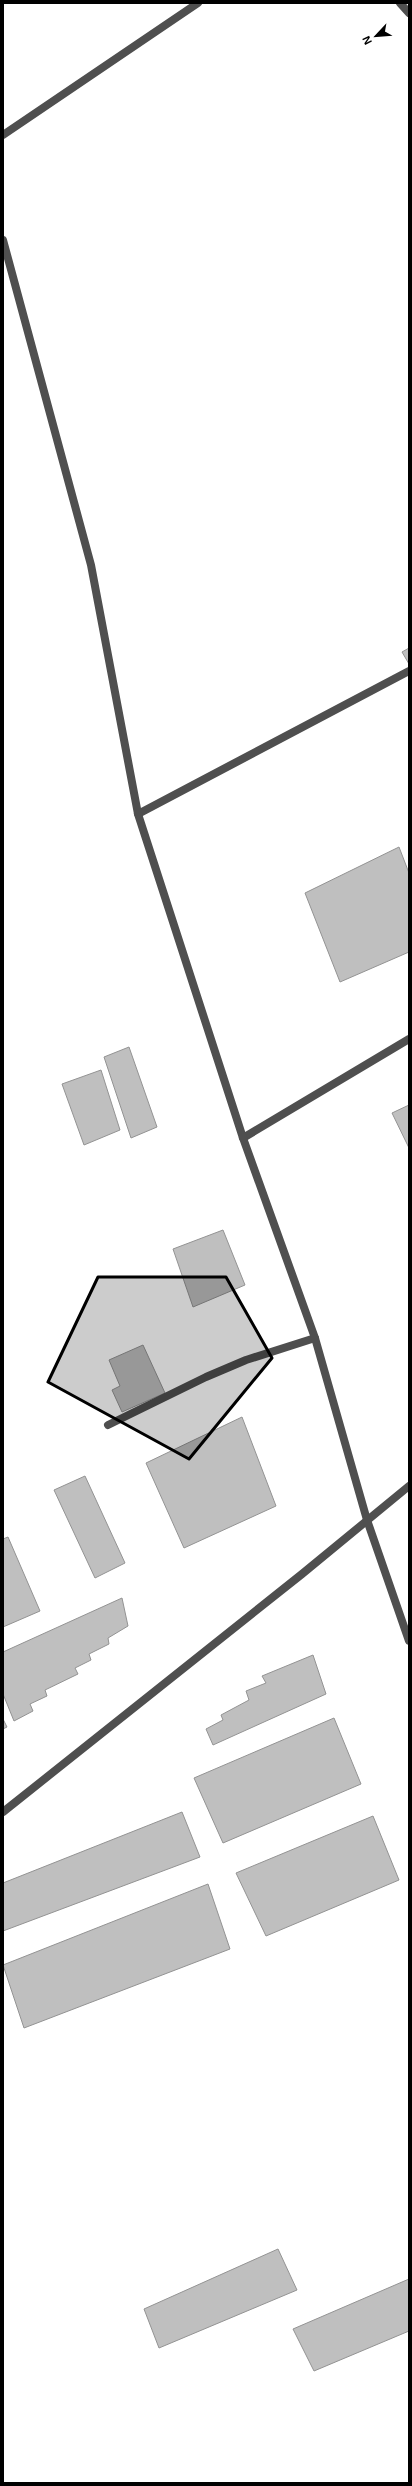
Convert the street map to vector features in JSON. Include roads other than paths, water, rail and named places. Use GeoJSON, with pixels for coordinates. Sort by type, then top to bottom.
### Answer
{"type":"FeatureCollection","features":[{"type":"Feature","properties":{"kind":"street"},"geometry":{"type":"LineString","coordinates":[[3,135],[198,3]]}},
{"type":"Feature","properties":{"kind":"street"},"geometry":{"type":"LineString","coordinates":[[400,3],[409,13]]}},
{"type":"Feature","properties":{"kind":"street"},"geometry":{"type":"LineString","coordinates":[[3,240],[91,565],[138,814],[243,1138],[315,1338],[367,1520],[409,1640]]}},
{"type":"Feature","properties":{"kind":"street"},"geometry":{"type":"LineString","coordinates":[[138,814],[409,671]]}},
{"type":"Feature","properties":{"kind":"street"},"geometry":{"type":"LineString","coordinates":[[243,1138],[409,1039]]}},
{"type":"Feature","properties":{"kind":"street"},"geometry":{"type":"LineString","coordinates":[[108,1425],[206,1377],[246,1360],[315,1338]]}},
{"type":"Feature","properties":{"kind":"street"},"geometry":{"type":"LineString","coordinates":[[3,1812],[409,1486]]}}]}
